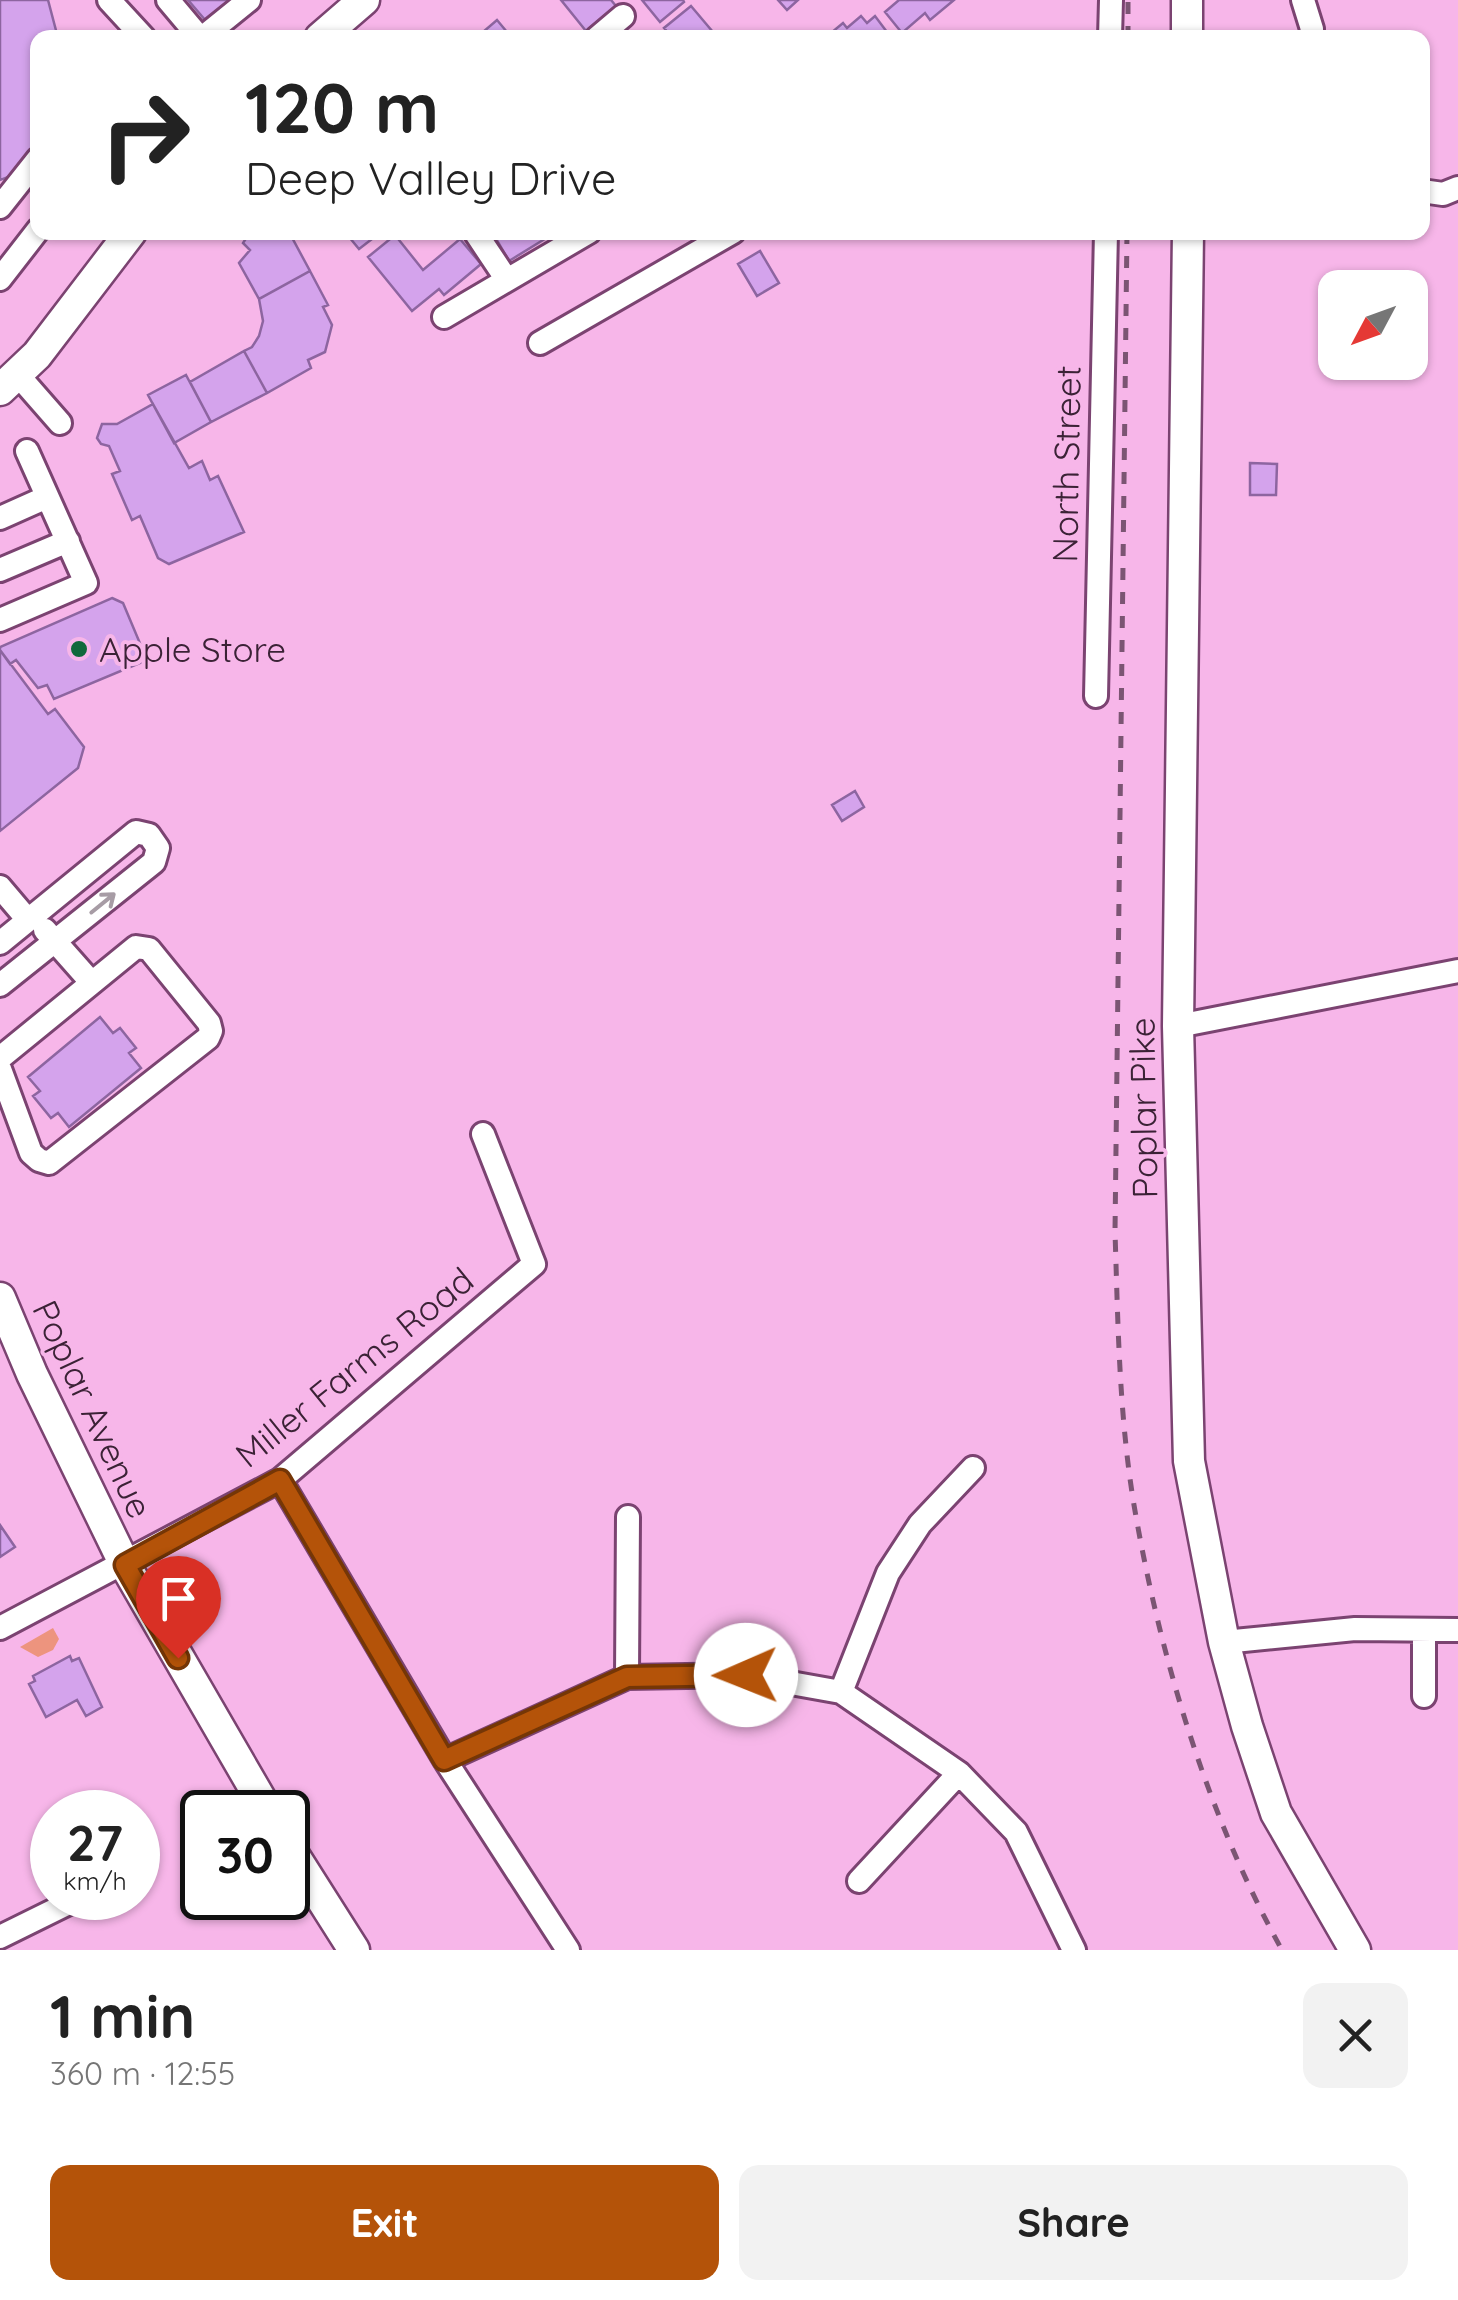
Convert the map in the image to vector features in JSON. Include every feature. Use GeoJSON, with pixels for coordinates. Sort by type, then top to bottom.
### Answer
{"type":"FeatureCollection","features":[{"type":"Feature","properties":{"kind":"main road"},"geometry":{"type":"LineString","coordinates":[[329,30],[364,0]]}},
{"type":"Feature","properties":{"kind":"main road"},"geometry":{"type":"LineString","coordinates":[[1187,0],[1187,30]]}},
{"type":"Feature","properties":{"kind":"main road"},"geometry":{"type":"LineString","coordinates":[[9,382],[37,355],[126,240]]}},
{"type":"Feature","properties":{"kind":"main road","name":"Poplar Pike"},"geometry":{"type":"LineString","coordinates":[[1188,240],[1178,1026],[1189,1462],[1224,1642],[1276,1813],[1356,1950]]}},
{"type":"Feature","properties":{"kind":"main road","name":"Poplar Avenue"},"geometry":{"type":"LineString","coordinates":[[0,1298],[32,1374],[125,1565],[255,1790]]}},
{"type":"Feature","properties":{"kind":"main road"},"geometry":{"type":"LineString","coordinates":[[310,1881],[354,1950]]}},
{"type":"Feature","properties":{"kind":"street"},"geometry":{"type":"LineString","coordinates":[[110,0],[137,30]]}},
{"type":"Feature","properties":{"kind":"street"},"geometry":{"type":"LineString","coordinates":[[168,0],[194,30]]}},
{"type":"Feature","properties":{"kind":"street"},"geometry":{"type":"LineString","coordinates":[[211,30],[249,0]]}},
{"type":"Feature","properties":{"kind":"street"},"geometry":{"type":"LineString","coordinates":[[1105,30],[1110,0]]}},
{"type":"Feature","properties":{"kind":"street"},"geometry":{"type":"LineString","coordinates":[[1303,0],[1312,30]]}},
{"type":"Feature","properties":{"kind":"street"},"geometry":{"type":"LineString","coordinates":[[606,30],[623,16]]}},
{"type":"Feature","properties":{"kind":"street"},"geometry":{"type":"LineString","coordinates":[[0,207],[30,169]]}},
{"type":"Feature","properties":{"kind":"street"},"geometry":{"type":"LineString","coordinates":[[1430,192],[1443,194],[1458,188]]}},
{"type":"Feature","properties":{"kind":"street"},"geometry":{"type":"LineString","coordinates":[[0,279],[30,240]]}},
{"type":"Feature","properties":{"kind":"street"},"geometry":{"type":"LineString","coordinates":[[480,240],[507,280]]}},
{"type":"Feature","properties":{"kind":"street"},"geometry":{"type":"LineString","coordinates":[[444,317],[575,240]]}},
{"type":"Feature","properties":{"kind":"street"},"geometry":{"type":"LineString","coordinates":[[540,342],[719,240]]}},
{"type":"Feature","properties":{"kind":"street","name":"North Street"},"geometry":{"type":"LineString","coordinates":[[1096,696],[1106,240]]}},
{"type":"Feature","properties":{"kind":"street"},"geometry":{"type":"LineString","coordinates":[[9,382],[60,422]]}},
{"type":"Feature","properties":{"kind":"street"},"geometry":{"type":"LineString","coordinates":[[0,620],[86,583],[27,451]]}},
{"type":"Feature","properties":{"kind":"street"},"geometry":{"type":"LineString","coordinates":[[0,518],[47,497]]}},
{"type":"Feature","properties":{"kind":"street"},"geometry":{"type":"LineString","coordinates":[[0,570],[68,541]]}},
{"type":"Feature","properties":{"kind":"street"},"geometry":{"type":"LineString","coordinates":[[0,943],[136,832],[150,835],[158,848],[154,862],[0,986]]}},
{"type":"Feature","properties":{"kind":"street"},"geometry":{"type":"LineString","coordinates":[[0,887],[91,982]]}},
{"type":"Feature","properties":{"kind":"street"},"geometry":{"type":"LineString","coordinates":[[0,1058],[136,946],[148,949],[209,1023],[211,1031],[208,1038],[50,1163],[30,1153],[0,1069]]}},
{"type":"Feature","properties":{"kind":"street"},"geometry":{"type":"LineString","coordinates":[[1178,1026],[1458,971]]}},
{"type":"Feature","properties":{"kind":"street","name":"Miller Farms Road"},"geometry":{"type":"LineString","coordinates":[[0,1628],[280,1480],[534,1264],[483,1134]]}},
{"type":"Feature","properties":{"kind":"street"},"geometry":{"type":"LineString","coordinates":[[842,1692],[888,1573],[920,1524],[972,1468]]}},
{"type":"Feature","properties":{"kind":"street"},"geometry":{"type":"LineString","coordinates":[[280,1480],[444,1760],[568,1950]]}},
{"type":"Feature","properties":{"kind":"street"},"geometry":{"type":"LineString","coordinates":[[627,1677],[628,1517]]}},
{"type":"Feature","properties":{"kind":"street"},"geometry":{"type":"LineString","coordinates":[[1224,1642],[1355,1629],[1458,1630]]}},
{"type":"Feature","properties":{"kind":"street"},"geometry":{"type":"LineString","coordinates":[[1424,1630],[1424,1696]]}},
{"type":"Feature","properties":{"kind":"street"},"geometry":{"type":"LineString","coordinates":[[444,1760],[627,1677],[746,1675],[842,1692],[959,1773],[1016,1832],[1074,1950]]}},
{"type":"Feature","properties":{"kind":"street"},"geometry":{"type":"LineString","coordinates":[[859,1881],[959,1773]]}},
{"type":"Feature","properties":{"kind":"street"},"geometry":{"type":"LineString","coordinates":[[0,1936],[33,1920]]}},
{"type":"Feature","properties":{"kind":"shaded area"},"geometry":{"type":"Polygon","coordinates":[[[53,1628],[59,1639],[53,1650],[38,1657],[20,1647],[53,1628]]]}},
{"type":"Feature","properties":{"kind":"building"},"geometry":{"type":"Polygon","coordinates":[[[0,0],[48,0],[56,30],[30,30],[30,154],[11,176],[0,180],[0,0]]]}},
{"type":"Feature","properties":{"kind":"building"},"geometry":{"type":"Polygon","coordinates":[[[188,0],[231,0],[206,21],[188,0]]]}},
{"type":"Feature","properties":{"kind":"building"},"geometry":{"type":"Polygon","coordinates":[[[561,0],[611,0],[616,6],[585,30],[561,0]]]}},
{"type":"Feature","properties":{"kind":"building"},"geometry":{"type":"Polygon","coordinates":[[[642,0],[683,0],[684,2],[660,22],[642,0]]]}},
{"type":"Feature","properties":{"kind":"building"},"geometry":{"type":"Polygon","coordinates":[[[778,0],[798,0],[787,10],[778,0]]]}},
{"type":"Feature","properties":{"kind":"building"},"geometry":{"type":"Polygon","coordinates":[[[899,0],[954,0],[930,20],[925,13],[905,30],[900,30],[885,12],[899,0]]]}},
{"type":"Feature","properties":{"kind":"building"},"geometry":{"type":"Polygon","coordinates":[[[691,6],[711,30],[666,30],[691,6]]]}},
{"type":"Feature","properties":{"kind":"building"},"geometry":{"type":"Polygon","coordinates":[[[861,16],[867,23],[875,16],[886,30],[835,30],[843,23],[847,28],[861,16]]]}},
{"type":"Feature","properties":{"kind":"building"},"geometry":{"type":"Polygon","coordinates":[[[497,20],[505,30],[485,30],[497,20]]]}},
{"type":"Feature","properties":{"kind":"building"},"geometry":{"type":"Polygon","coordinates":[[[293,240],[310,271],[259,299],[239,263],[250,250],[243,243],[293,240]]]}},
{"type":"Feature","properties":{"kind":"building"},"geometry":{"type":"Polygon","coordinates":[[[352,240],[371,240],[359,249],[352,240]]]}},
{"type":"Feature","properties":{"kind":"building"},"geometry":{"type":"Polygon","coordinates":[[[389,240],[399,240],[423,270],[461,240],[481,264],[444,295],[439,289],[412,311],[368,257],[389,240]]]}},
{"type":"Feature","properties":{"kind":"building"},"geometry":{"type":"Polygon","coordinates":[[[497,240],[543,240],[509,261],[497,240]]]}},
{"type":"Feature","properties":{"kind":"building"},"geometry":{"type":"Polygon","coordinates":[[[760,251],[779,283],[757,296],[738,264],[760,251]]]}},
{"type":"Feature","properties":{"kind":"building"},"geometry":{"type":"Polygon","coordinates":[[[310,271],[328,305],[323,307],[332,325],[325,352],[308,360],[311,368],[267,393],[244,351],[259,336],[263,321],[259,299],[310,271]]]}},
{"type":"Feature","properties":{"kind":"building"},"geometry":{"type":"Polygon","coordinates":[[[244,351],[267,393],[211,422],[190,382],[244,351]]]}},
{"type":"Feature","properties":{"kind":"building"},"geometry":{"type":"Polygon","coordinates":[[[186,375],[211,422],[174,443],[148,395],[186,375]]]}},
{"type":"Feature","properties":{"kind":"building"},"geometry":{"type":"Polygon","coordinates":[[[153,404],[189,468],[202,461],[210,480],[218,476],[244,532],[169,564],[158,558],[140,516],[132,520],[112,474],[120,471],[109,446],[97,438],[102,424],[117,424],[153,404]]]}},
{"type":"Feature","properties":{"kind":"building"},"geometry":{"type":"Polygon","coordinates":[[[1250,463],[1277,464],[1276,495],[1250,495],[1250,463]]]}},
{"type":"Feature","properties":{"kind":"building"},"geometry":{"type":"Polygon","coordinates":[[[112,598],[123,603],[147,660],[54,699],[47,685],[38,688],[16,660],[10,664],[0,650],[0,647],[112,598]]]}},
{"type":"Feature","properties":{"kind":"building"},"geometry":{"type":"Polygon","coordinates":[[[0,650],[48,714],[55,709],[84,747],[78,768],[0,831],[0,650]]]}},
{"type":"Feature","properties":{"kind":"building"},"geometry":{"type":"Polygon","coordinates":[[[855,791],[864,807],[842,821],[832,805],[855,791]]]}},
{"type":"Feature","properties":{"kind":"building"},"geometry":{"type":"Polygon","coordinates":[[[100,1017],[113,1033],[120,1028],[136,1048],[129,1053],[141,1068],[69,1127],[58,1113],[51,1118],[33,1096],[40,1091],[28,1077],[100,1017]]]}},
{"type":"Feature","properties":{"kind":"building"},"geometry":{"type":"Polygon","coordinates":[[[0,1525],[15,1547],[0,1557],[0,1525]]]}},
{"type":"Feature","properties":{"kind":"building"},"geometry":{"type":"Polygon","coordinates":[[[70,1656],[72,1661],[79,1658],[102,1707],[86,1716],[77,1700],[46,1717],[29,1684],[35,1681],[33,1676],[70,1656]]]}},
{"type":"Feature","properties":{"kind":"railway"},"geometry":{"type":"LineString","coordinates":[[1128,0],[1128,30]]}},
{"type":"Feature","properties":{"kind":"railway"},"geometry":{"type":"LineString","coordinates":[[1127,240],[1115,1232],[1125,1437],[1145,1562],[1172,1677],[1231,1845],[1282,1950]]}},
{"type":"Feature","properties":{"kind":"place","name":"Apple Store"},"geometry":{"type":"Point","coordinates":[79,649]}},
{"type":"Feature","properties":{"kind":"route"},"geometry":{"type":"LineString","coordinates":[[178,1658],[125,1565],[280,1480],[444,1760],[627,1677],[746,1675]]}}]}
